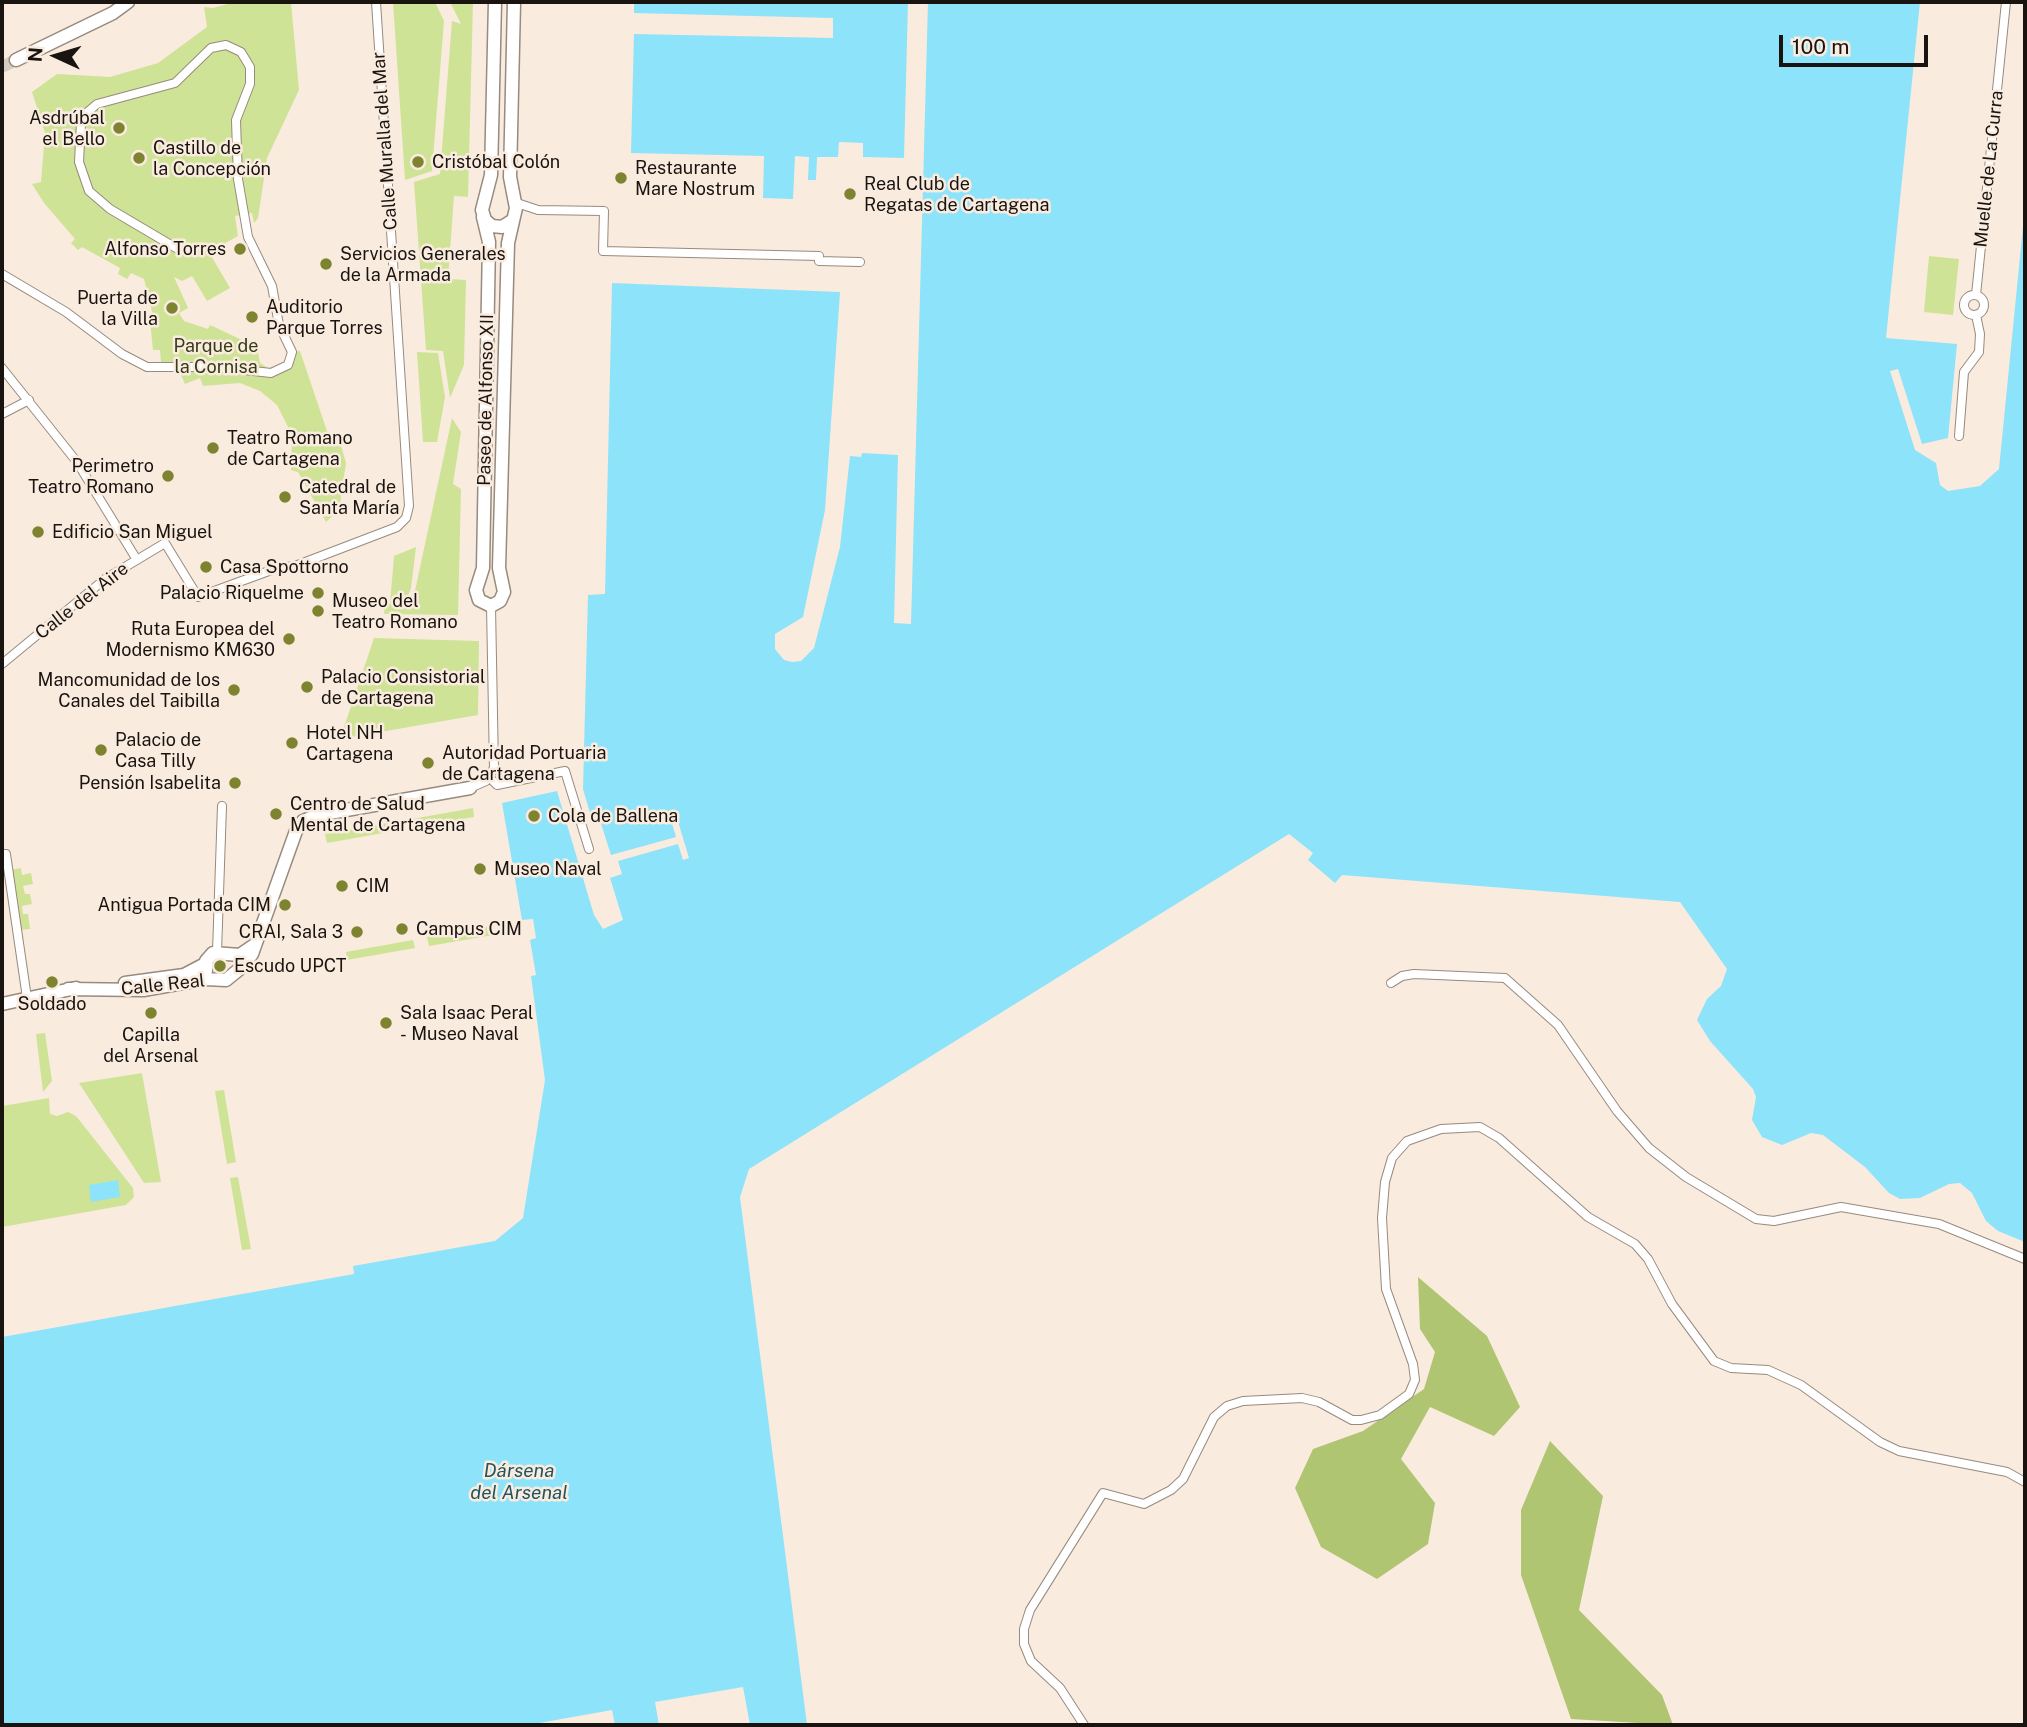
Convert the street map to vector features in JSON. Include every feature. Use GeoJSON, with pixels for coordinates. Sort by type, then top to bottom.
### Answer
{"type":"FeatureCollection","features":[{"type":"Feature","properties":{"kind":"main road"},"geometry":{"type":"LineString","coordinates":[[16,60],[113,13],[128,2]]}},
{"type":"Feature","properties":{"kind":"main road"},"geometry":{"type":"LineString","coordinates":[[495,2],[491,175],[483,217],[495,227],[505,226],[514,219],[510,177],[514,2]]}},
{"type":"Feature","properties":{"kind":"main road"},"geometry":{"type":"LineString","coordinates":[[484,201],[498,193],[513,200]]}},
{"type":"Feature","properties":{"kind":"main road","name":"Paseo de Alfonso XII"},"geometry":{"type":"LineString","coordinates":[[479,584],[483,557],[489,242],[483,217]]}},
{"type":"Feature","properties":{"kind":"main road","name":"Paseo de Alfonso XII"},"geometry":{"type":"LineString","coordinates":[[502,585],[499,557],[508,243],[514,219]]}},
{"type":"Feature","properties":{"kind":"main road"},"geometry":{"type":"LineString","coordinates":[[489,578],[502,585],[502,598],[491,606],[484,605],[477,597],[479,584],[489,578]]}},
{"type":"Feature","properties":{"kind":"main road","name":"Calle Real"},"geometry":{"type":"LineString","coordinates":[[230,976],[248,961],[296,831],[303,821],[314,816],[470,788]]}},
{"type":"Feature","properties":{"kind":"main road"},"geometry":{"type":"LineString","coordinates":[[222,953],[234,965],[230,976],[216,980],[208,975],[205,964],[210,955],[222,953],[245,953],[260,934]]}},
{"type":"Feature","properties":{"kind":"main road","name":"Calle Real"},"geometry":{"type":"LineString","coordinates":[[2,1006],[68,989],[184,975],[205,964]]}},
{"type":"Feature","properties":{"kind":"main road","name":"Calle Real"},"geometry":{"type":"LineString","coordinates":[[68,989],[143,990],[201,979],[216,980]]}},
{"type":"Feature","properties":{"kind":"street","name":"Calle Muralla del Mar"},"geometry":{"type":"LineString","coordinates":[[198,597],[277,568],[295,566],[397,527],[406,518],[409,506],[376,2]]}},
{"type":"Feature","properties":{"kind":"street","name":"Muelle de La Curra"},"geometry":{"type":"LineString","coordinates":[[1976,295],[2006,2]]}},
{"type":"Feature","properties":{"kind":"street"},"geometry":{"type":"LineString","coordinates":[[2,274],[66,312],[122,354],[147,367],[218,367],[271,373],[288,365],[292,352],[279,325],[272,286],[246,229],[234,146],[236,117],[252,77],[247,59],[241,52],[226,46],[211,48],[175,83],[97,104],[84,115],[81,123],[79,162],[89,191],[110,209],[176,248]]}},
{"type":"Feature","properties":{"kind":"street"},"geometry":{"type":"LineString","coordinates":[[513,200],[538,210],[604,211],[603,251],[819,256],[819,261],[860,262]]}},
{"type":"Feature","properties":{"kind":"street"},"geometry":{"type":"LineString","coordinates":[[514,219],[538,210]]}},
{"type":"Feature","properties":{"kind":"street"},"geometry":{"type":"LineString","coordinates":[[1976,295],[1984,305],[1976,314],[1966,311],[1964,304],[1967,298],[1976,295]]}},
{"type":"Feature","properties":{"kind":"street"},"geometry":{"type":"LineString","coordinates":[[1959,436],[1964,372],[1979,352],[1980,334],[1976,314]]}},
{"type":"Feature","properties":{"kind":"street"},"geometry":{"type":"LineString","coordinates":[[2,368],[77,462],[137,560]]}},
{"type":"Feature","properties":{"kind":"street"},"geometry":{"type":"LineString","coordinates":[[2,414],[29,400]]}},
{"type":"Feature","properties":{"kind":"street","name":"Calle del Aire"},"geometry":{"type":"LineString","coordinates":[[2,664],[105,579],[165,542],[198,597]]}},
{"type":"Feature","properties":{"kind":"street"},"geometry":{"type":"LineString","coordinates":[[470,788],[490,778],[495,763],[491,606]]}},
{"type":"Feature","properties":{"kind":"street"},"geometry":{"type":"LineString","coordinates":[[490,778],[497,785],[565,771],[589,849]]}},
{"type":"Feature","properties":{"kind":"street"},"geometry":{"type":"LineString","coordinates":[[222,806],[222,953]]}},
{"type":"Feature","properties":{"kind":"street"},"geometry":{"type":"LineString","coordinates":[[2,855],[6,854],[27,998]]}},
{"type":"Feature","properties":{"kind":"street"},"geometry":{"type":"LineString","coordinates":[[1391,983],[1402,976],[1414,974],[1505,978],[1559,1025],[1617,1111],[1649,1148],[1686,1177],[1756,1219],[1774,1221],[1841,1207],[1890,1214],[1938,1224],[2025,1259]]}},
{"type":"Feature","properties":{"kind":"street"},"geometry":{"type":"LineString","coordinates":[[1084,1725],[1060,1688],[1031,1661],[1024,1644],[1024,1629],[1030,1610],[1103,1493],[1144,1504],[1171,1490],[1183,1479],[1214,1417],[1227,1406],[1243,1401],[1302,1398],[1319,1402],[1352,1420],[1361,1420],[1380,1415],[1409,1394],[1415,1380],[1413,1364],[1386,1289],[1382,1218],[1385,1182],[1392,1158],[1407,1141],[1441,1129],[1480,1127],[1499,1138],[1588,1217],[1634,1244],[1648,1259],[1672,1304],[1714,1361],[1731,1368],[1768,1370],[1801,1385],[1880,1442],[1899,1451],[2007,1472],[2025,1482]]}},
{"type":"Feature","properties":{"kind":"green space","name":"Parque de la Cornisa"},"geometry":{"type":"Polygon","coordinates":[[[235,2],[291,2],[299,90],[267,158],[258,218],[254,223],[252,213],[235,216],[238,236],[209,252],[230,288],[207,301],[192,276],[182,281],[174,277],[188,308],[179,313],[184,321],[208,329],[210,325],[257,347],[260,363],[268,368],[283,365],[288,352],[300,351],[331,443],[340,442],[346,463],[339,510],[326,522],[298,472],[291,470],[292,435],[277,405],[260,391],[240,383],[203,386],[200,378],[185,384],[180,373],[180,363],[161,363],[160,350],[153,350],[150,321],[154,320],[144,279],[131,273],[127,279],[118,274],[120,268],[82,247],[78,250],[71,243],[75,239],[44,203],[32,184],[41,182],[45,133],[32,92],[57,74],[110,77],[158,63],[207,27],[204,7],[213,8],[235,2]]]}},
{"type":"Feature","properties":{"kind":"green space"},"geometry":{"type":"Polygon","coordinates":[[[393,2],[435,2],[444,21],[432,171],[405,180],[393,2]]]}},
{"type":"Feature","properties":{"kind":"green space"},"geometry":{"type":"Polygon","coordinates":[[[450,2],[473,2],[468,197],[454,196],[448,279],[466,280],[464,365],[450,398],[443,351],[426,350],[414,182],[440,174],[452,21],[461,24],[450,2]]]}},
{"type":"Feature","properties":{"kind":"green space"},"geometry":{"type":"Polygon","coordinates":[[[1929,256],[1959,259],[1953,315],[1924,312],[1929,256]]]}},
{"type":"Feature","properties":{"kind":"green space"},"geometry":{"type":"Polygon","coordinates":[[[417,352],[438,353],[445,397],[437,442],[423,442],[417,352]]]}},
{"type":"Feature","properties":{"kind":"green space"},"geometry":{"type":"Polygon","coordinates":[[[452,418],[461,432],[453,484],[461,489],[458,615],[384,614],[385,604],[390,604],[394,556],[416,547],[407,599],[413,600],[452,418]]]}},
{"type":"Feature","properties":{"kind":"green space"},"geometry":{"type":"Polygon","coordinates":[[[374,638],[479,641],[478,715],[340,739],[374,638]]]}},
{"type":"Feature","properties":{"kind":"green space"},"geometry":{"type":"Polygon","coordinates":[[[473,808],[474,817],[408,828],[407,820],[473,808]]]}},
{"type":"Feature","properties":{"kind":"green space"},"geometry":{"type":"Polygon","coordinates":[[[393,822],[394,831],[327,843],[325,834],[393,822]]]}},
{"type":"Feature","properties":{"kind":"green space"},"geometry":{"type":"Polygon","coordinates":[[[21,868],[22,875],[31,873],[33,884],[23,886],[25,894],[30,894],[32,904],[22,906],[23,914],[28,914],[30,929],[19,930],[10,870],[21,868]]]}},
{"type":"Feature","properties":{"kind":"green space"},"geometry":{"type":"Polygon","coordinates":[[[493,926],[494,935],[429,946],[427,937],[493,926]]]}},
{"type":"Feature","properties":{"kind":"green space"},"geometry":{"type":"Polygon","coordinates":[[[413,940],[415,948],[347,960],[346,952],[413,940]]]}},
{"type":"Feature","properties":{"kind":"green space"},"geometry":{"type":"Polygon","coordinates":[[[45,1033],[52,1081],[43,1092],[36,1034],[45,1033]]]}},
{"type":"Feature","properties":{"kind":"green space"},"geometry":{"type":"Polygon","coordinates":[[[142,1073],[161,1182],[144,1183],[79,1083],[142,1073]]]}},
{"type":"Feature","properties":{"kind":"green space"},"geometry":{"type":"Polygon","coordinates":[[[224,1090],[236,1162],[227,1164],[215,1091],[224,1090]]]}},
{"type":"Feature","properties":{"kind":"green space"},"geometry":{"type":"Polygon","coordinates":[[[49,1098],[50,1114],[57,1116],[68,1112],[76,1116],[133,1188],[134,1197],[126,1205],[2,1227],[2,1106],[49,1098]]]}},
{"type":"Feature","properties":{"kind":"green space"},"geometry":{"type":"Polygon","coordinates":[[[238,1177],[251,1249],[242,1250],[230,1178],[238,1177]]]}},
{"type":"Feature","properties":{"kind":"green space"},"geometry":{"type":"Polygon","coordinates":[[[1418,1277],[1487,1336],[1520,1407],[1494,1436],[1430,1407],[1401,1459],[1435,1503],[1428,1544],[1377,1579],[1321,1547],[1295,1488],[1313,1449],[1363,1431],[1424,1389],[1435,1352],[1420,1329],[1418,1277]]]}},
{"type":"Feature","properties":{"kind":"green space"},"geometry":{"type":"Polygon","coordinates":[[[1550,1441],[1603,1496],[1579,1610],[1662,1695],[1673,1725],[1571,1719],[1521,1575],[1521,1510],[1550,1441]]]}},
{"type":"Feature","properties":{"kind":"water"},"geometry":{"type":"Polygon","coordinates":[[[634,2],[908,2],[904,158],[863,157],[863,143],[839,142],[838,157],[817,157],[816,180],[808,180],[809,157],[795,156],[793,199],[763,198],[764,156],[631,153],[634,34],[833,38],[833,18],[634,13],[634,2]]]}},
{"type":"Feature","properties":{"kind":"water","name":"Dársena del Arsenal"},"geometry":{"type":"Polygon","coordinates":[[[928,2],[1920,2],[1886,338],[1957,344],[1948,438],[1922,444],[1898,369],[1890,371],[1915,450],[1936,463],[1940,485],[1948,491],[1980,486],[1999,469],[2025,206],[2025,1242],[1998,1231],[1986,1221],[1972,1193],[1960,1183],[1949,1184],[1920,1198],[1900,1199],[1889,1193],[1865,1167],[1823,1135],[1811,1133],[1782,1145],[1762,1137],[1752,1120],[1756,1097],[1753,1089],[1710,1041],[1697,1020],[1707,999],[1721,986],[1727,969],[1680,902],[1342,875],[1335,883],[1308,860],[1313,853],[1289,834],[749,1169],[740,1197],[807,1725],[750,1725],[743,1687],[655,1702],[659,1725],[615,1725],[612,1710],[528,1725],[2,1725],[2,1337],[354,1274],[353,1266],[495,1241],[523,1218],[545,1080],[531,976],[536,975],[530,940],[536,938],[533,919],[522,920],[502,803],[557,791],[594,915],[603,929],[623,920],[610,878],[622,874],[618,861],[678,844],[683,860],[689,858],[677,818],[671,820],[676,837],[611,855],[597,811],[590,813],[583,789],[588,595],[605,594],[612,283],[840,292],[825,510],[803,617],[775,634],[775,649],[784,660],[792,662],[801,661],[814,648],[840,547],[850,456],[861,457],[862,453],[898,455],[894,623],[911,624],[928,2]]]}},
{"type":"Feature","properties":{"kind":"water"},"geometry":{"type":"Polygon","coordinates":[[[118,1180],[120,1197],[91,1202],[89,1185],[118,1180]]]}},
{"type":"Feature","properties":{"kind":"tunnel"},"geometry":{"type":"LineString","coordinates":[[2,67],[16,60]]}},
{"type":"Feature","properties":{"kind":"place","name":"Asdrúbal el Bello"},"geometry":{"type":"Point","coordinates":[119,128]}},
{"type":"Feature","properties":{"kind":"place","name":"Castillo de la Concepción"},"geometry":{"type":"Point","coordinates":[139,158]}},
{"type":"Feature","properties":{"kind":"place","name":"Cristóbal Colón"},"geometry":{"type":"Point","coordinates":[418,162]}},
{"type":"Feature","properties":{"kind":"place","name":"Restaurante Mare Nostrum"},"geometry":{"type":"Point","coordinates":[621,178]}},
{"type":"Feature","properties":{"kind":"place","name":"Real Club de Regatas de Cartagena"},"geometry":{"type":"Point","coordinates":[850,194]}},
{"type":"Feature","properties":{"kind":"place","name":"Alfonso Torres"},"geometry":{"type":"Point","coordinates":[240,249]}},
{"type":"Feature","properties":{"kind":"place","name":"Servicios Generales de la Armada"},"geometry":{"type":"Point","coordinates":[326,264]}},
{"type":"Feature","properties":{"kind":"place","name":"Puerta de la Villa"},"geometry":{"type":"Point","coordinates":[172,308]}},
{"type":"Feature","properties":{"kind":"place","name":"Auditorio Parque Torres"},"geometry":{"type":"Point","coordinates":[252,317]}},
{"type":"Feature","properties":{"kind":"place","name":"Teatro Romano de Cartagena"},"geometry":{"type":"Point","coordinates":[213,448]}},
{"type":"Feature","properties":{"kind":"place","name":"Perimetro Teatro Romano"},"geometry":{"type":"Point","coordinates":[168,476]}},
{"type":"Feature","properties":{"kind":"place","name":"Catedral de Santa María"},"geometry":{"type":"Point","coordinates":[285,497]}},
{"type":"Feature","properties":{"kind":"place","name":"Edificio San Miguel"},"geometry":{"type":"Point","coordinates":[38,532]}},
{"type":"Feature","properties":{"kind":"place","name":"Casa Spottorno"},"geometry":{"type":"Point","coordinates":[206,567]}},
{"type":"Feature","properties":{"kind":"place","name":"Palacio Riquelme"},"geometry":{"type":"Point","coordinates":[318,593]}},
{"type":"Feature","properties":{"kind":"place","name":"Museo del Teatro Romano"},"geometry":{"type":"Point","coordinates":[318,611]}},
{"type":"Feature","properties":{"kind":"place","name":"Ruta Europea del Modernismo KM630"},"geometry":{"type":"Point","coordinates":[289,639]}},
{"type":"Feature","properties":{"kind":"place","name":"Palacio Consistorial de Cartagena"},"geometry":{"type":"Point","coordinates":[307,687]}},
{"type":"Feature","properties":{"kind":"place","name":"Mancomunidad de los Canales del Taibilla"},"geometry":{"type":"Point","coordinates":[234,690]}},
{"type":"Feature","properties":{"kind":"place","name":"Hotel NH Cartagena"},"geometry":{"type":"Point","coordinates":[292,743]}},
{"type":"Feature","properties":{"kind":"place","name":"Palacio de Casa Tilly"},"geometry":{"type":"Point","coordinates":[101,750]}},
{"type":"Feature","properties":{"kind":"place","name":"Autoridad Portuaria de Cartagena"},"geometry":{"type":"Point","coordinates":[428,763]}},
{"type":"Feature","properties":{"kind":"place","name":"Pensión Isabelita"},"geometry":{"type":"Point","coordinates":[235,783]}},
{"type":"Feature","properties":{"kind":"place","name":"Centro de Salud Mental de Cartagena"},"geometry":{"type":"Point","coordinates":[276,814]}},
{"type":"Feature","properties":{"kind":"place","name":"Cola de Ballena"},"geometry":{"type":"Point","coordinates":[534,816]}},
{"type":"Feature","properties":{"kind":"place","name":"Museo Naval"},"geometry":{"type":"Point","coordinates":[480,869]}},
{"type":"Feature","properties":{"kind":"place","name":"CIM"},"geometry":{"type":"Point","coordinates":[342,886]}},
{"type":"Feature","properties":{"kind":"place","name":"Antigua Portada CIM"},"geometry":{"type":"Point","coordinates":[285,905]}},
{"type":"Feature","properties":{"kind":"place","name":"Campus CIM"},"geometry":{"type":"Point","coordinates":[402,929]}},
{"type":"Feature","properties":{"kind":"place","name":"CRAI, Sala 3"},"geometry":{"type":"Point","coordinates":[357,932]}},
{"type":"Feature","properties":{"kind":"place","name":"Escudo UPCT"},"geometry":{"type":"Point","coordinates":[220,966]}},
{"type":"Feature","properties":{"kind":"place","name":"Soldado"},"geometry":{"type":"Point","coordinates":[52,982]}},
{"type":"Feature","properties":{"kind":"place","name":"Capilla del Arsenal"},"geometry":{"type":"Point","coordinates":[151,1013]}},
{"type":"Feature","properties":{"kind":"place","name":"Sala Isaac Peral - Museo Naval"},"geometry":{"type":"Point","coordinates":[386,1023]}}]}
